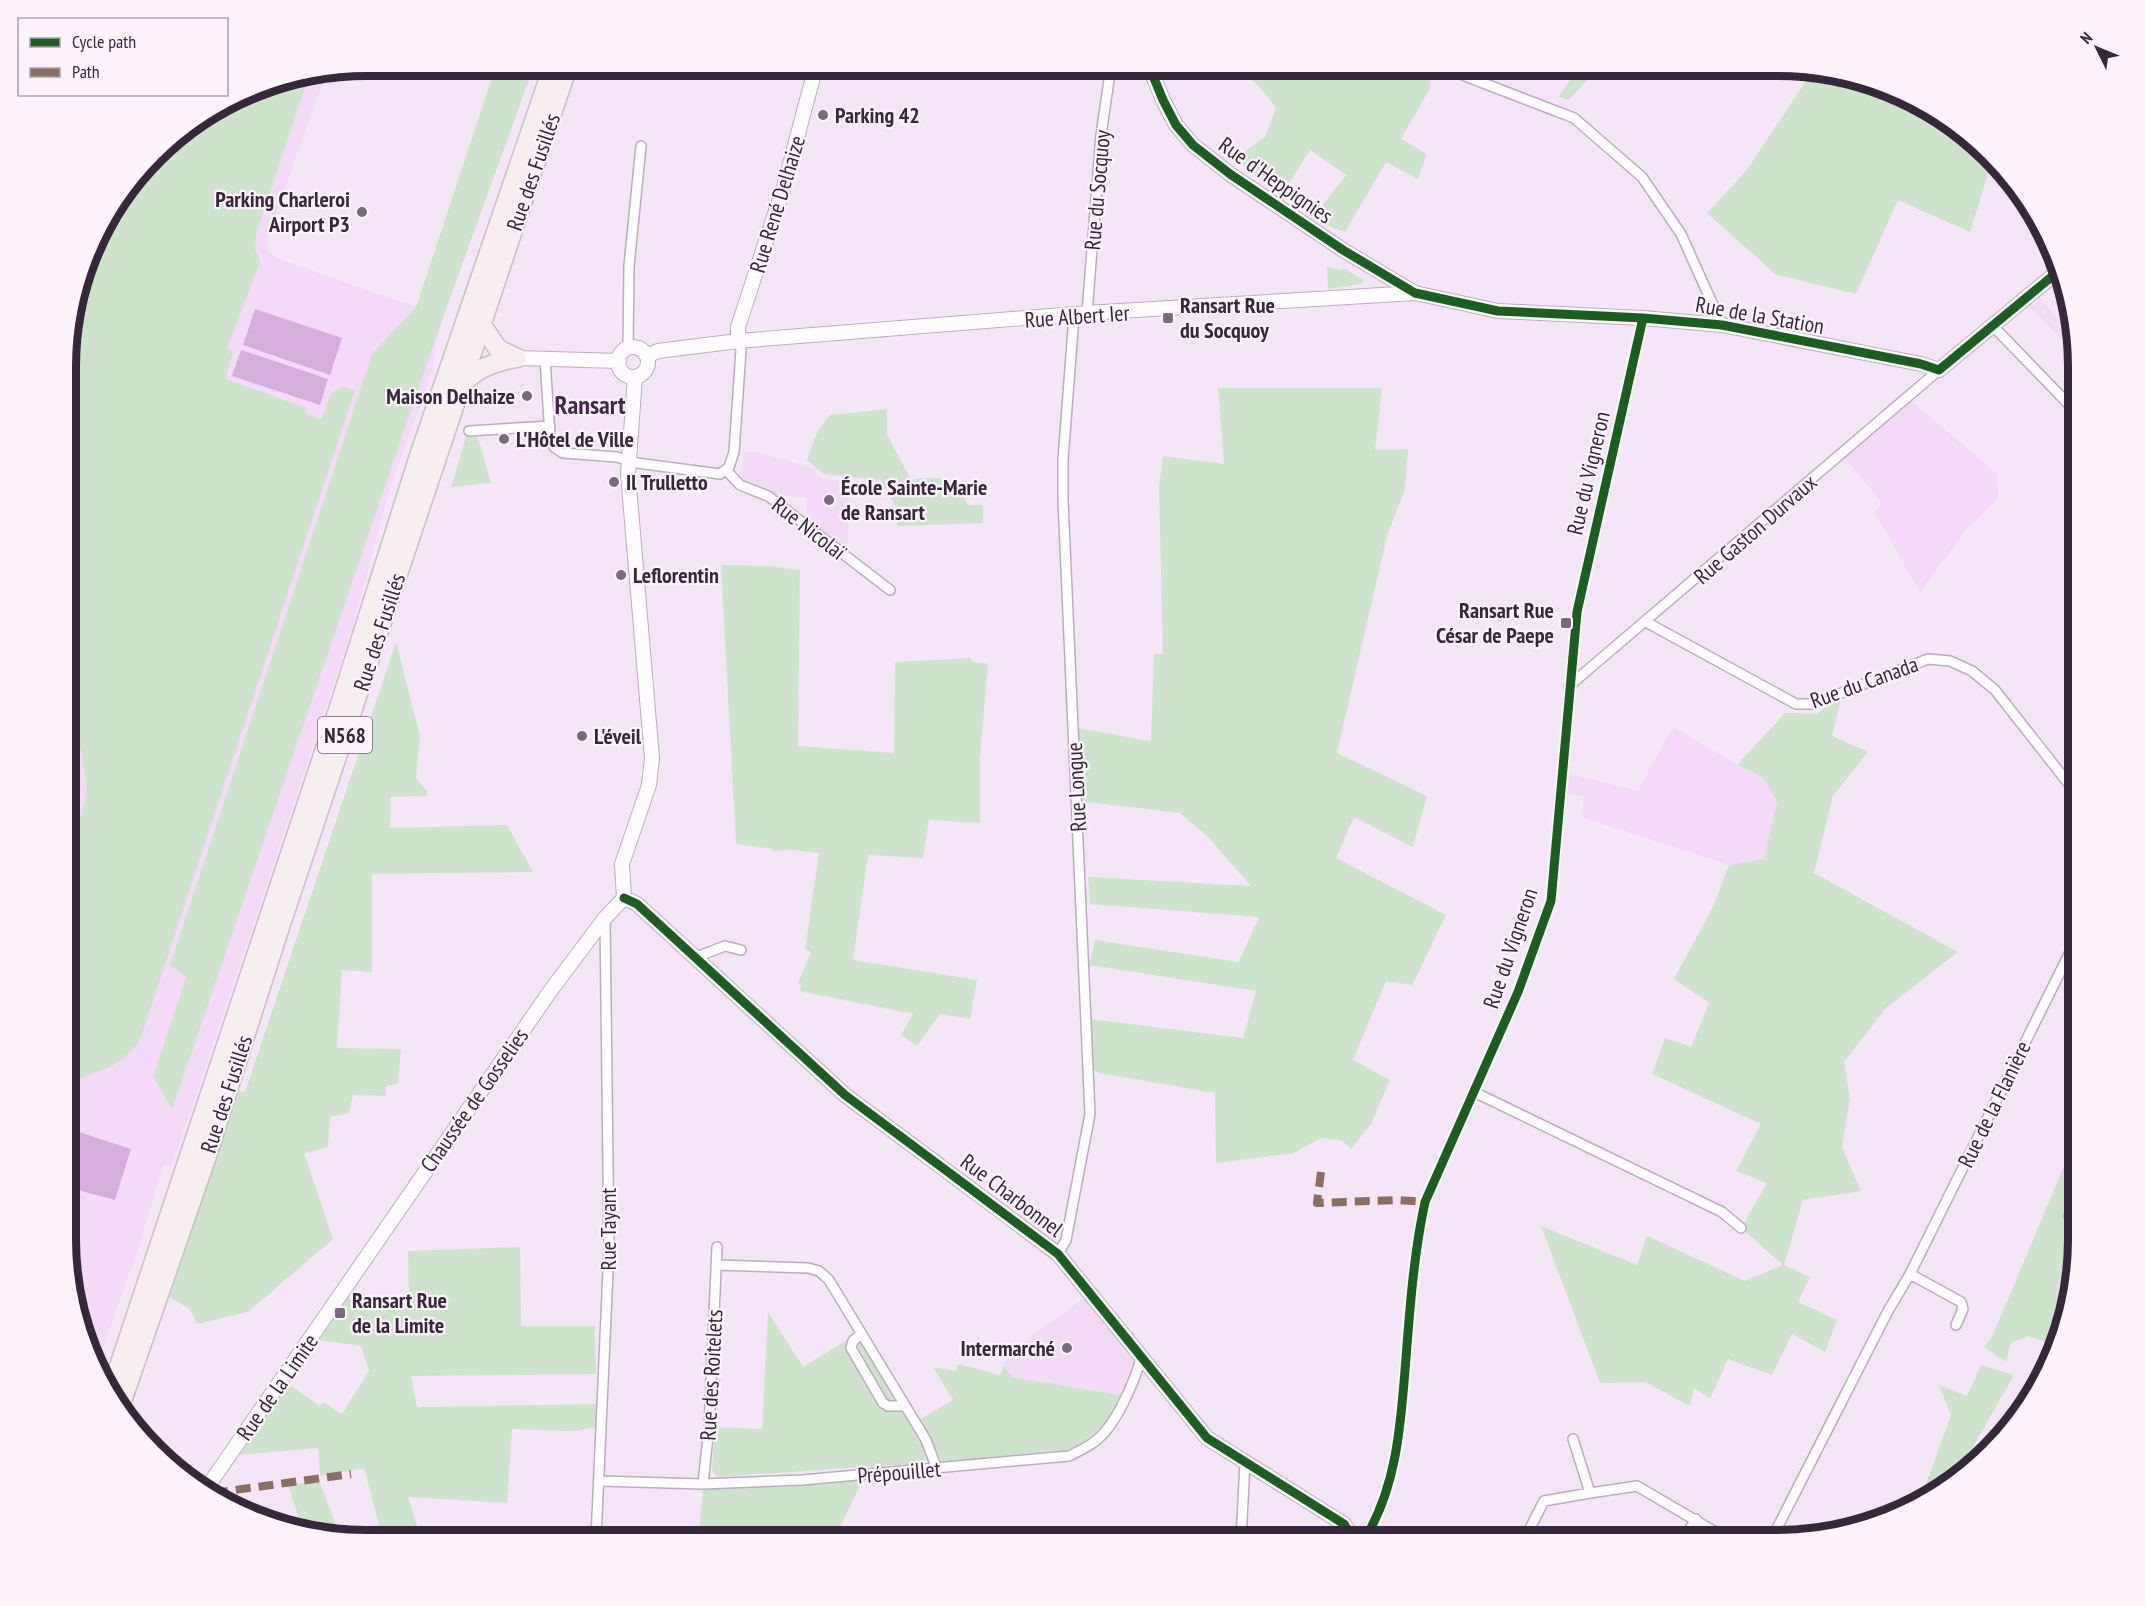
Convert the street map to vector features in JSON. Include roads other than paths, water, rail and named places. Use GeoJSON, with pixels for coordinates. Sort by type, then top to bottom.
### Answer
{"type":"FeatureCollection","features":[{"type":"Feature","properties":{"kind":"highway","name":"Rue des Fusillés"},"geometry":{"type":"LineString","coordinates":[[114,1382],[340,704],[422,446],[550,76]]}},
{"type":"Feature","properties":{"kind":"highway","name":"Rue des Fusillés"},"geometry":{"type":"LineString","coordinates":[[124,1398],[207,1156],[279,930],[565,76]]}},
{"type":"Feature","properties":{"kind":"highway"},"geometry":{"type":"LineString","coordinates":[[482,325],[498,349],[517,358]]}},
{"type":"Feature","properties":{"kind":"highway"},"geometry":{"type":"LineString","coordinates":[[462,384],[472,374],[493,362],[517,358]]}},
{"type":"Feature","properties":{"kind":"street","name":"Rue René Delhaize"},"geometry":{"type":"LineString","coordinates":[[738,341],[738,327],[785,186],[813,76]]}},
{"type":"Feature","properties":{"kind":"street","name":"Rue du Socquoy"},"geometry":{"type":"LineString","coordinates":[[1080,314],[1110,76]]}},
{"type":"Feature","properties":{"kind":"street","name":"Rue d'Heppignies"},"geometry":{"type":"LineString","coordinates":[[1153,76],[1163,100],[1193,145],[1230,174],[1343,250],[1415,293]]}},
{"type":"Feature","properties":{"kind":"street"},"geometry":{"type":"LineString","coordinates":[[1465,76],[1574,118],[1642,177],[1681,234],[1722,325]]}},
{"type":"Feature","properties":{"kind":"street"},"geometry":{"type":"LineString","coordinates":[[635,377],[621,371],[619,361],[628,349],[629,266],[641,146]]}},
{"type":"Feature","properties":{"kind":"street"},"geometry":{"type":"LineString","coordinates":[[1939,370],[2053,275]]}},
{"type":"Feature","properties":{"kind":"street","name":"Rue Albert Ier"},"geometry":{"type":"LineString","coordinates":[[647,356],[658,351],[738,341],[1080,314],[1415,293]]}},
{"type":"Feature","properties":{"kind":"street","name":"Rue de la Station"},"geometry":{"type":"LineString","coordinates":[[1415,293],[1498,311],[1643,318],[1722,325],[1921,364],[1939,370]]}},
{"type":"Feature","properties":{"kind":"street","name":"Rue Longue"},"geometry":{"type":"LineString","coordinates":[[1058,1254],[1066,1240],[1090,1114],[1063,500],[1063,460],[1080,314]]}},
{"type":"Feature","properties":{"kind":"street","name":"Rue du Vigneron"},"geometry":{"type":"LineString","coordinates":[[1368,1530],[1386,1489],[1401,1425],[1418,1237],[1425,1202],[1518,992],[1551,901],[1577,612],[1643,318]]}},
{"type":"Feature","properties":{"kind":"street"},"geometry":{"type":"LineString","coordinates":[[1992,325],[2068,404]]}},
{"type":"Feature","properties":{"kind":"street"},"geometry":{"type":"LineString","coordinates":[[545,359],[550,436],[554,447],[563,453],[618,457],[708,474],[720,474],[731,462],[735,444],[741,350],[738,341]]}},
{"type":"Feature","properties":{"kind":"street"},"geometry":{"type":"LineString","coordinates":[[624,898],[622,864],[649,785],[652,758],[628,460],[635,377],[646,369],[647,356],[639,349],[628,349]]}},
{"type":"Feature","properties":{"kind":"street"},"geometry":{"type":"LineString","coordinates":[[517,358],[619,361]]}},
{"type":"Feature","properties":{"kind":"street","name":"Rue Gaston Durvaux"},"geometry":{"type":"LineString","coordinates":[[1569,686],[1939,370]]}},
{"type":"Feature","properties":{"kind":"street"},"geometry":{"type":"LineString","coordinates":[[469,431],[550,426]]}},
{"type":"Feature","properties":{"kind":"street","name":"Rue Nicolaï"},"geometry":{"type":"LineString","coordinates":[[726,470],[740,485],[768,496],[890,590]]}},
{"type":"Feature","properties":{"kind":"street","name":"Rue du Canada"},"geometry":{"type":"LineString","coordinates":[[1646,622],[1796,704],[1813,704],[1928,659],[1950,661],[1972,671],[1995,690],[2068,783]]}},
{"type":"Feature","properties":{"kind":"street","name":"Rue Charbonnel"},"geometry":{"type":"LineString","coordinates":[[624,898],[637,904],[845,1095],[1058,1254],[1207,1438],[1344,1524],[1348,1530]]}},
{"type":"Feature","properties":{"kind":"street","name":"Chaussée de Gosselies"},"geometry":{"type":"LineString","coordinates":[[347,1284],[550,990],[605,918],[624,898]]}},
{"type":"Feature","properties":{"kind":"street","name":"Rue Tayant"},"geometry":{"type":"LineString","coordinates":[[597,1530],[609,1249],[605,918]]}},
{"type":"Feature","properties":{"kind":"street"},"geometry":{"type":"LineString","coordinates":[[696,957],[725,946],[741,950]]}},
{"type":"Feature","properties":{"kind":"street","name":"Rue de la Flanière"},"geometry":{"type":"LineString","coordinates":[[1776,1530],[1888,1311],[1910,1274],[2068,956]]}},
{"type":"Feature","properties":{"kind":"street"},"geometry":{"type":"LineString","coordinates":[[1474,1092],[1722,1212],[1741,1228]]}},
{"type":"Feature","properties":{"kind":"street","name":"Rue des Roitelets"},"geometry":{"type":"LineString","coordinates":[[704,1484],[709,1426],[717,1246]]}},
{"type":"Feature","properties":{"kind":"street"},"geometry":{"type":"LineString","coordinates":[[717,1265],[808,1268],[819,1271],[830,1280],[926,1440],[937,1469]]}},
{"type":"Feature","properties":{"kind":"street"},"geometry":{"type":"LineString","coordinates":[[1910,1274],[1961,1302],[1962,1310],[1956,1325]]}},
{"type":"Feature","properties":{"kind":"street","name":"Rue de la Limite"},"geometry":{"type":"LineString","coordinates":[[210,1483],[347,1284]]}},
{"type":"Feature","properties":{"kind":"street"},"geometry":{"type":"LineString","coordinates":[[861,1334],[853,1341],[851,1348],[883,1403],[904,1406]]}},
{"type":"Feature","properties":{"kind":"street","name":"Prépouillet"},"geometry":{"type":"LineString","coordinates":[[600,1481],[704,1484],[801,1480],[1069,1456],[1096,1442],[1115,1416],[1136,1375],[1142,1356]]}},
{"type":"Feature","properties":{"kind":"street"},"geometry":{"type":"LineString","coordinates":[[1573,1439],[1590,1493]]}},
{"type":"Feature","properties":{"kind":"street"},"geometry":{"type":"LineString","coordinates":[[1242,1530],[1245,1462]]}},
{"type":"Feature","properties":{"kind":"street"},"geometry":{"type":"LineString","coordinates":[[1529,1530],[1544,1501],[1637,1486],[1712,1530]]}},
{"type":"Feature","properties":{"kind":"street"},"geometry":{"type":"LineString","coordinates":[[1690,1530],[1696,1520]]}},
{"type":"Feature","properties":{"kind":"place","name":"Parking 42"},"geometry":{"type":"Point","coordinates":[823,115]}},
{"type":"Feature","properties":{"kind":"place","name":"Parking Charleroi Airport P3"},"geometry":{"type":"Point","coordinates":[362,212]}},
{"type":"Feature","properties":{"kind":"place","name":"Ransart Rue du Socquoy"},"geometry":{"type":"Point","coordinates":[1168,318]}},
{"type":"Feature","properties":{"kind":"place","name":"Maison Delhaize"},"geometry":{"type":"Point","coordinates":[527,396]}},
{"type":"Feature","properties":{"kind":"place","name":"L'Hôtel de Ville"},"geometry":{"type":"Point","coordinates":[504,439]}},
{"type":"Feature","properties":{"kind":"place","name":"Il Trulletto"},"geometry":{"type":"Point","coordinates":[614,482]}},
{"type":"Feature","properties":{"kind":"place","name":"École Sainte-Marie de Ransart"},"geometry":{"type":"Point","coordinates":[829,500]}},
{"type":"Feature","properties":{"kind":"place","name":"Leflorentin"},"geometry":{"type":"Point","coordinates":[621,575]}},
{"type":"Feature","properties":{"kind":"place","name":"Ransart Rue César de Paepe"},"geometry":{"type":"Point","coordinates":[1566,623]}},
{"type":"Feature","properties":{"kind":"place","name":"L'éveil"},"geometry":{"type":"Point","coordinates":[582,736]}},
{"type":"Feature","properties":{"kind":"place","name":"Ransart Rue de la Limite"},"geometry":{"type":"Point","coordinates":[340,1313]}},
{"type":"Feature","properties":{"kind":"place","name":"Intermarché"},"geometry":{"type":"Point","coordinates":[1067,1348]}},
{"type":"Feature","properties":{"kind":"district","name":"Ransart"},"geometry":{"type":"Point","coordinates":[590,404]}}]}
